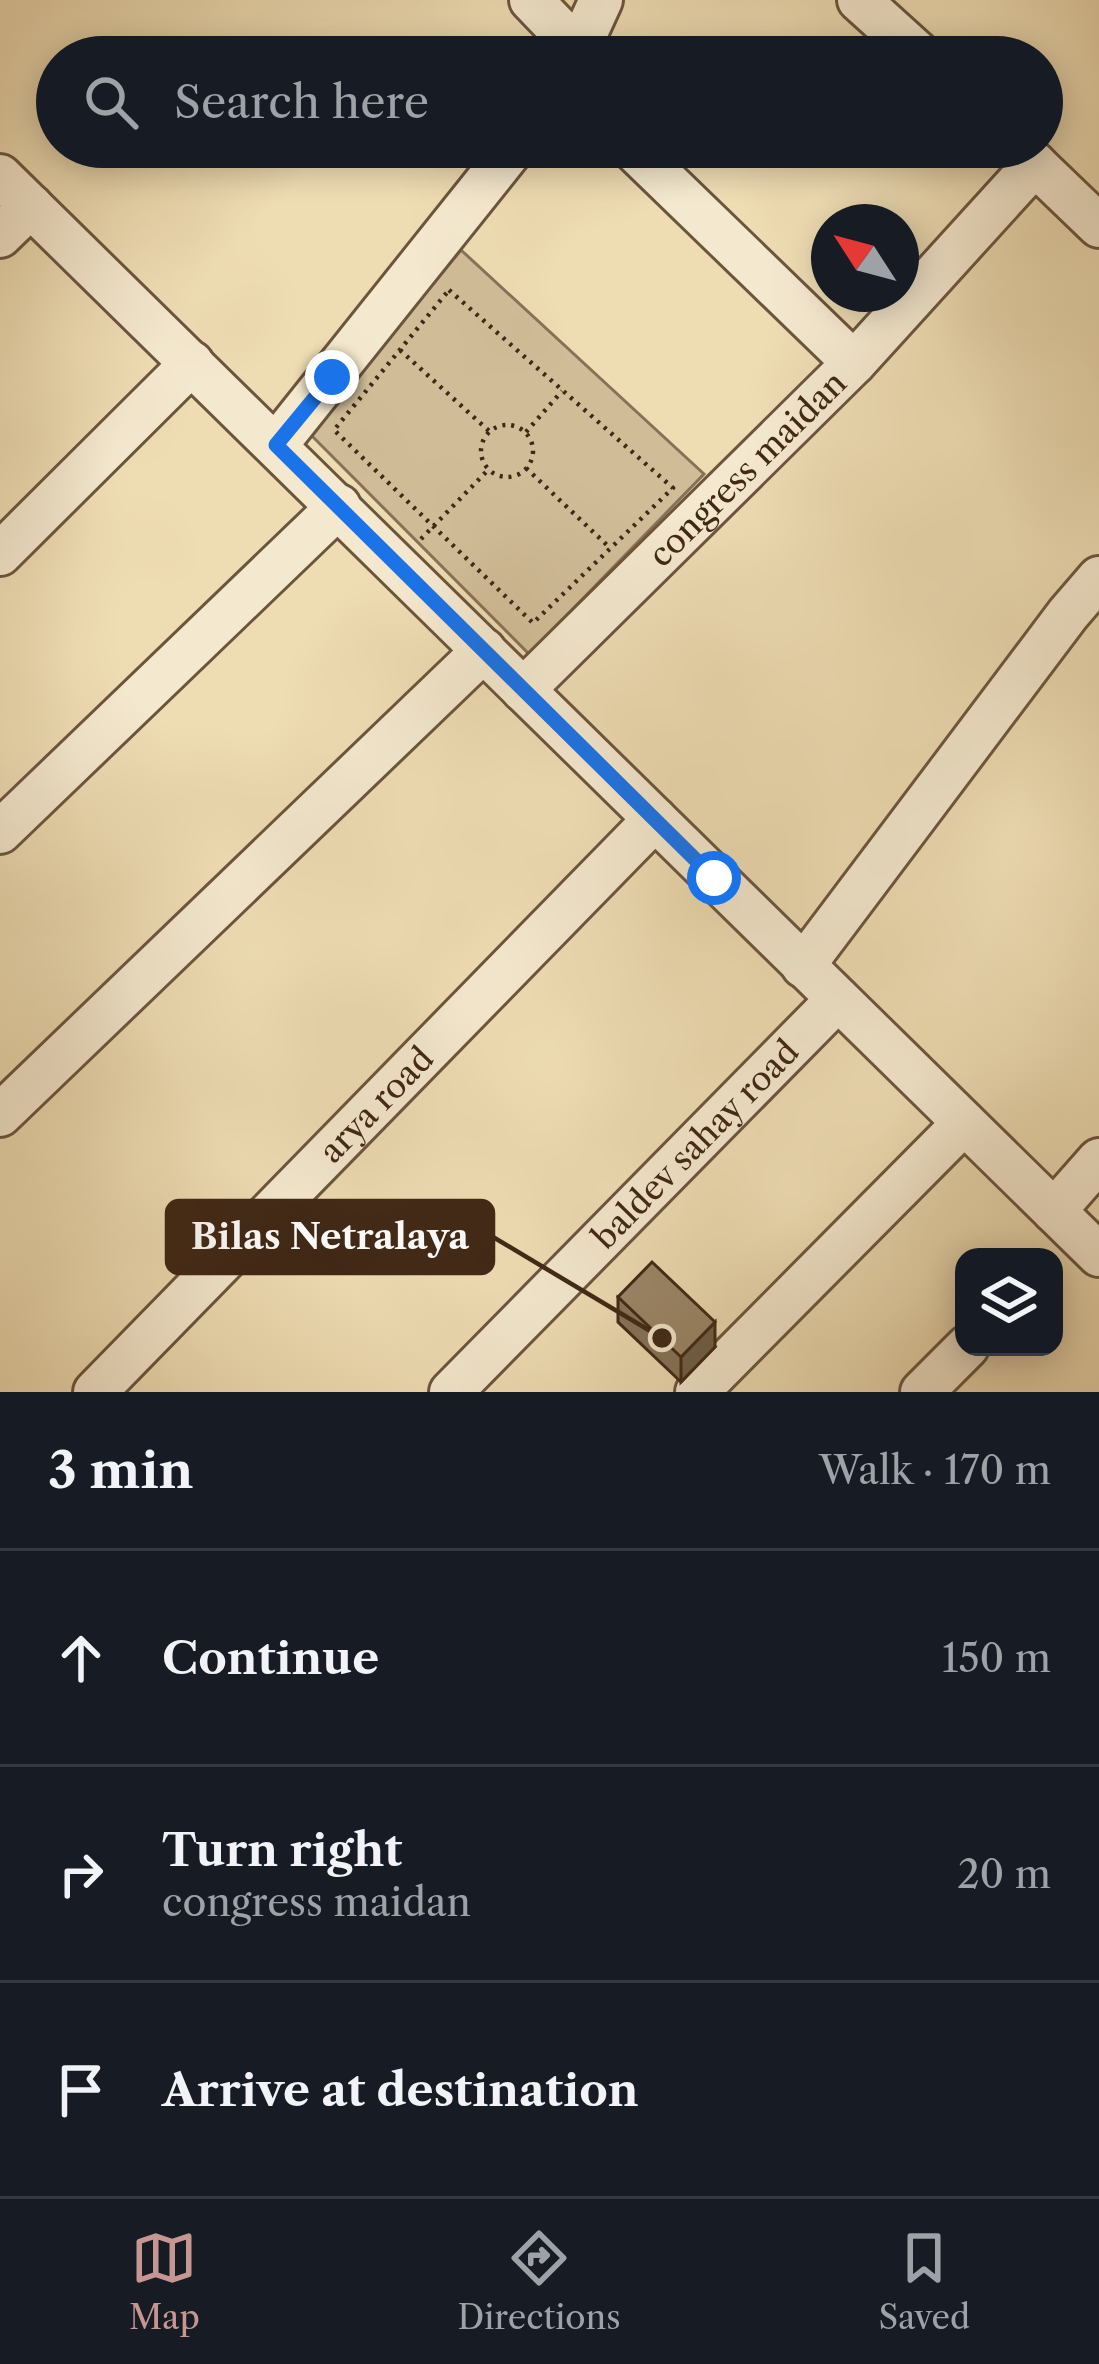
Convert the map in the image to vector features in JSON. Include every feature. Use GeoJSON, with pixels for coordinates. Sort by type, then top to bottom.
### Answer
{"type":"FeatureCollection","features":[{"type":"Feature","properties":{"kind":"street"},"geometry":{"type":"LineString","coordinates":[[531,0],[562,36]]}},
{"type":"Feature","properties":{"kind":"street"},"geometry":{"type":"LineString","coordinates":[[584,36],[601,0]]}},
{"type":"Feature","properties":{"kind":"street"},"geometry":{"type":"LineString","coordinates":[[859,0],[899,36]]}},
{"type":"Feature","properties":{"kind":"street"},"geometry":{"type":"LineString","coordinates":[[276,445],[497,168]]}},
{"type":"Feature","properties":{"kind":"street","name":"congress maidan"},"geometry":{"type":"LineString","coordinates":[[523,690],[854,363],[653,168]]}},
{"type":"Feature","properties":{"kind":"street"},"geometry":{"type":"LineString","coordinates":[[854,363],[1015,168]]}},
{"type":"Feature","properties":{"kind":"street"},"geometry":{"type":"LineString","coordinates":[[1039,168],[1099,226]]}},
{"type":"Feature","properties":{"kind":"street"},"geometry":{"type":"LineString","coordinates":[[0,176],[964,1123],[1071,1240],[1099,1160]]}},
{"type":"Feature","properties":{"kind":"street"},"geometry":{"type":"LineString","coordinates":[[0,236],[31,206]]}},
{"type":"Feature","properties":{"kind":"street"},"geometry":{"type":"LineString","coordinates":[[0,554],[192,363]]}},
{"type":"Feature","properties":{"kind":"street"},"geometry":{"type":"LineString","coordinates":[[0,832],[339,506]]}},
{"type":"Feature","properties":{"kind":"street"},"geometry":{"type":"LineString","coordinates":[[803,966],[1099,578]]}},
{"type":"Feature","properties":{"kind":"street"},"geometry":{"type":"LineString","coordinates":[[0,1115],[484,650]]}},
{"type":"Feature","properties":{"kind":"street","name":"arya road"},"geometry":{"type":"LineString","coordinates":[[95,1392],[655,819]]}},
{"type":"Feature","properties":{"kind":"street","name":"baldev sahay road"},"geometry":{"type":"LineString","coordinates":[[451,1392],[838,999]]}},
{"type":"Feature","properties":{"kind":"street"},"geometry":{"type":"LineString","coordinates":[[698,1392],[964,1123]]}},
{"type":"Feature","properties":{"kind":"street"},"geometry":{"type":"LineString","coordinates":[[922,1392],[958,1356]]}},
{"type":"Feature","properties":{"kind":"path"},"geometry":{"type":"LineString","coordinates":[[449,290],[674,488],[533,622],[334,430],[400,350],[449,290]]}},
{"type":"Feature","properties":{"kind":"path"},"geometry":{"type":"LineString","coordinates":[[400,350],[489,431]]}},
{"type":"Feature","properties":{"kind":"path"},"geometry":{"type":"LineString","coordinates":[[526,432],[562,391]]}},
{"type":"Feature","properties":{"kind":"path"},"geometry":{"type":"LineString","coordinates":[[512,424],[526,432],[533,454],[526,468],[512,477],[488,470],[480,446],[489,431],[512,424]]}},
{"type":"Feature","properties":{"kind":"path"},"geometry":{"type":"LineString","coordinates":[[526,468],[611,548]]}},
{"type":"Feature","properties":{"kind":"path"},"geometry":{"type":"LineString","coordinates":[[396,562],[488,470]]}},
{"type":"Feature","properties":{"kind":"shaded area"},"geometry":{"type":"Polygon","coordinates":[[[461,250],[704,474],[529,654],[309,433],[461,250]]]}},
{"type":"Feature","properties":{"kind":"building"},"geometry":{"type":"Polygon","coordinates":[[[652,1262],[715,1322],[681,1357],[618,1297],[652,1262]]]}},
{"type":"Feature","properties":{"kind":"place","name":"Bilas Netralaya"},"geometry":{"type":"Point","coordinates":[662,1338]}},
{"type":"Feature","properties":{"kind":"route"},"geometry":{"type":"LineString","coordinates":[[332,377],[276,445],[714,878]]}}]}
